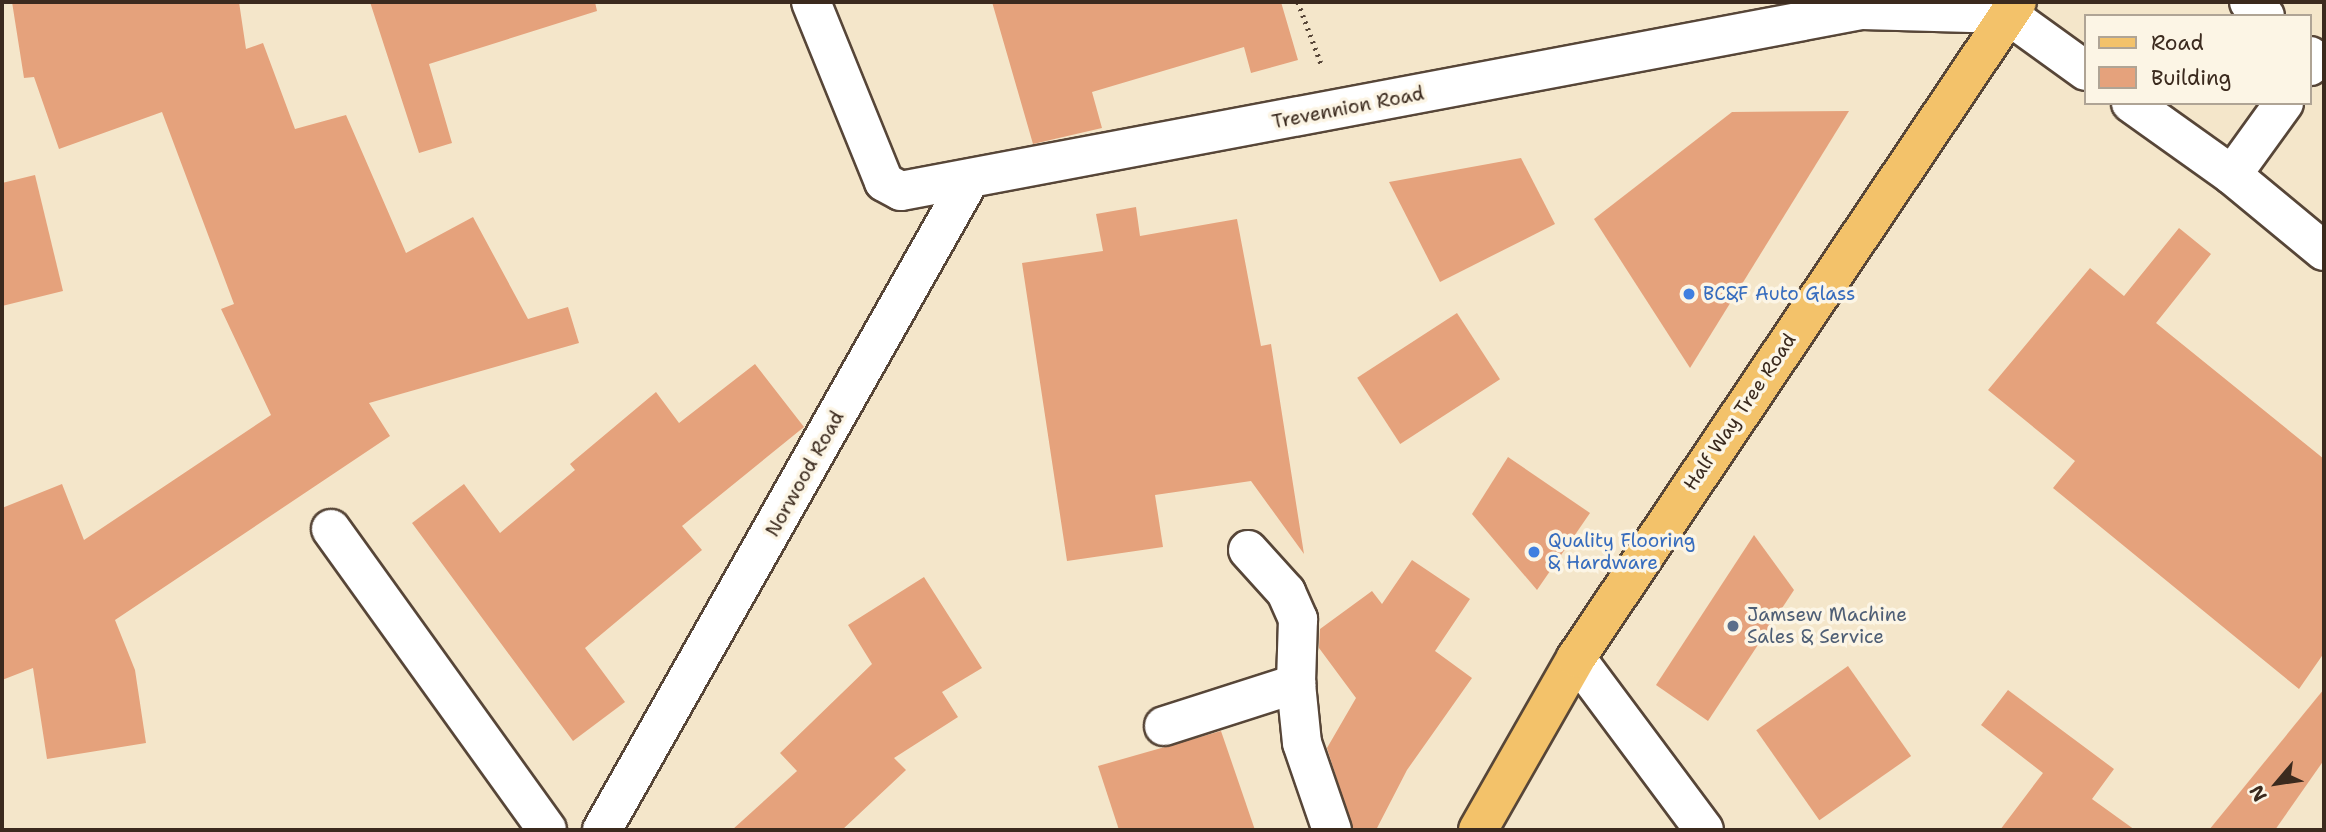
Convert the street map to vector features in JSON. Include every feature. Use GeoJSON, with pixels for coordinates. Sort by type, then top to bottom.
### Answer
{"type":"FeatureCollection","features":[{"type":"Feature","properties":{"kind":"main road","name":"Half Way Tree Road"},"geometry":{"type":"LineString","coordinates":[[1478,830],[1576,658],[2012,8]]}},
{"type":"Feature","properties":{"kind":"street","name":"Trevennion Road"},"geometry":{"type":"LineString","coordinates":[[811,2],[884,182],[901,191],[1862,10],[2012,8]]}},
{"type":"Feature","properties":{"kind":"street"},"geometry":{"type":"LineString","coordinates":[[2249,2],[2263,14]]}},
{"type":"Feature","properties":{"kind":"street"},"geometry":{"type":"LineString","coordinates":[[2012,8],[2084,69]]}},
{"type":"Feature","properties":{"kind":"street"},"geometry":{"type":"LineString","coordinates":[[2135,105],[2232,175],[2324,251]]}},
{"type":"Feature","properties":{"kind":"street"},"geometry":{"type":"LineString","coordinates":[[2232,175],[2283,105]]}},
{"type":"Feature","properties":{"kind":"street","name":"Norwood Road"},"geometry":{"type":"LineString","coordinates":[[601,830],[638,769],[970,179]]}},
{"type":"Feature","properties":{"kind":"street"},"geometry":{"type":"LineString","coordinates":[[331,528],[547,830]]}},
{"type":"Feature","properties":{"kind":"street"},"geometry":{"type":"LineString","coordinates":[[1248,550],[1286,592],[1298,619],[1296,684],[1302,743],[1332,830]]}},
{"type":"Feature","properties":{"kind":"street"},"geometry":{"type":"LineString","coordinates":[[1576,658],[1704,830]]}},
{"type":"Feature","properties":{"kind":"street"},"geometry":{"type":"LineString","coordinates":[[1164,726],[1296,684]]}},
{"type":"Feature","properties":{"kind":"path"},"geometry":{"type":"LineString","coordinates":[[1298,2],[1338,110]]}},
{"type":"Feature","properties":{"kind":"building"},"geometry":{"type":"Polygon","coordinates":[[[12,2],[239,2],[246,49],[263,43],[295,129],[346,115],[406,253],[473,217],[528,319],[568,307],[579,343],[369,403],[390,436],[115,620],[135,670],[146,743],[47,759],[33,668],[2,680],[2,508],[62,484],[84,540],[271,415],[221,309],[234,304],[162,112],[59,149],[34,77],[24,78],[12,2]]]}},
{"type":"Feature","properties":{"kind":"building"},"geometry":{"type":"Polygon","coordinates":[[[370,2],[595,2],[597,11],[429,64],[452,143],[419,153],[370,2]]]}},
{"type":"Feature","properties":{"kind":"building"},"geometry":{"type":"Polygon","coordinates":[[[992,2],[1281,2],[1298,60],[1251,73],[1244,47],[1092,92],[1102,128],[1033,144],[992,2]]]}},
{"type":"Feature","properties":{"kind":"building","name":"BC&F Auto Glass"},"geometry":{"type":"Polygon","coordinates":[[[1849,111],[1690,368],[1594,219],[1732,112],[1849,111]]]}},
{"type":"Feature","properties":{"kind":"building"},"geometry":{"type":"Polygon","coordinates":[[[1521,158],[1555,224],[1440,282],[1389,182],[1521,158]]]}},
{"type":"Feature","properties":{"kind":"building"},"geometry":{"type":"Polygon","coordinates":[[[35,175],[63,291],[2,306],[2,183],[35,175]]]}},
{"type":"Feature","properties":{"kind":"building"},"geometry":{"type":"Polygon","coordinates":[[[1136,207],[1140,236],[1237,219],[1261,346],[1271,344],[1304,554],[1251,481],[1155,495],[1163,547],[1067,561],[1022,263],[1103,251],[1096,214],[1136,207]]]}},
{"type":"Feature","properties":{"kind":"building"},"geometry":{"type":"Polygon","coordinates":[[[2179,228],[2211,254],[2156,323],[2324,459],[2324,653],[2299,689],[2053,488],[2075,461],[1988,390],[2090,268],[2124,296],[2179,228]]]}},
{"type":"Feature","properties":{"kind":"building"},"geometry":{"type":"Polygon","coordinates":[[[1457,313],[1500,379],[1400,444],[1357,378],[1457,313]]]}},
{"type":"Feature","properties":{"kind":"building"},"geometry":{"type":"Polygon","coordinates":[[[755,364],[804,427],[682,526],[702,550],[585,648],[625,702],[573,741],[412,523],[464,484],[500,533],[575,470],[570,464],[656,392],[679,423],[755,364]]]}},
{"type":"Feature","properties":{"kind":"building","name":"Quality Flooring & Hardware"},"geometry":{"type":"Polygon","coordinates":[[[1508,457],[1590,513],[1537,590],[1472,514],[1508,457]]]}},
{"type":"Feature","properties":{"kind":"building","name":"Jamsew Machine Sales & Service"},"geometry":{"type":"Polygon","coordinates":[[[1754,535],[1794,590],[1708,721],[1656,685],[1754,535]]]}},
{"type":"Feature","properties":{"kind":"building"},"geometry":{"type":"Polygon","coordinates":[[[1412,560],[1470,599],[1435,651],[1472,678],[1407,770],[1376,830],[1353,830],[1327,748],[1356,698],[1319,648],[1320,629],[1372,591],[1382,604],[1412,560]]]}},
{"type":"Feature","properties":{"kind":"building"},"geometry":{"type":"Polygon","coordinates":[[[924,577],[982,668],[942,692],[958,717],[894,758],[906,770],[842,830],[732,830],[797,771],[780,753],[872,664],[848,625],[924,577]]]}},
{"type":"Feature","properties":{"kind":"building"},"geometry":{"type":"Polygon","coordinates":[[[1848,666],[1911,756],[1819,820],[1756,730],[1848,666]]]}},
{"type":"Feature","properties":{"kind":"building"},"geometry":{"type":"Polygon","coordinates":[[[2324,689],[2324,760],[2275,830],[2209,830],[2324,689]]]}},
{"type":"Feature","properties":{"kind":"building"},"geometry":{"type":"Polygon","coordinates":[[[2008,690],[2114,769],[2092,799],[2135,830],[2000,830],[2043,773],[1981,725],[2008,690]]]}},
{"type":"Feature","properties":{"kind":"building"},"geometry":{"type":"Polygon","coordinates":[[[1221,731],[1255,830],[1119,830],[1098,766],[1221,731]]]}},
{"type":"Feature","properties":{"kind":"place","name":"BC&F Auto Glass"},"geometry":{"type":"Point","coordinates":[1689,294]}},
{"type":"Feature","properties":{"kind":"place","name":"Quality Flooring & Hardware"},"geometry":{"type":"Point","coordinates":[1534,552]}},
{"type":"Feature","properties":{"kind":"place","name":"Jamsew Machine Sales & Service"},"geometry":{"type":"Point","coordinates":[1733,626]}}]}
